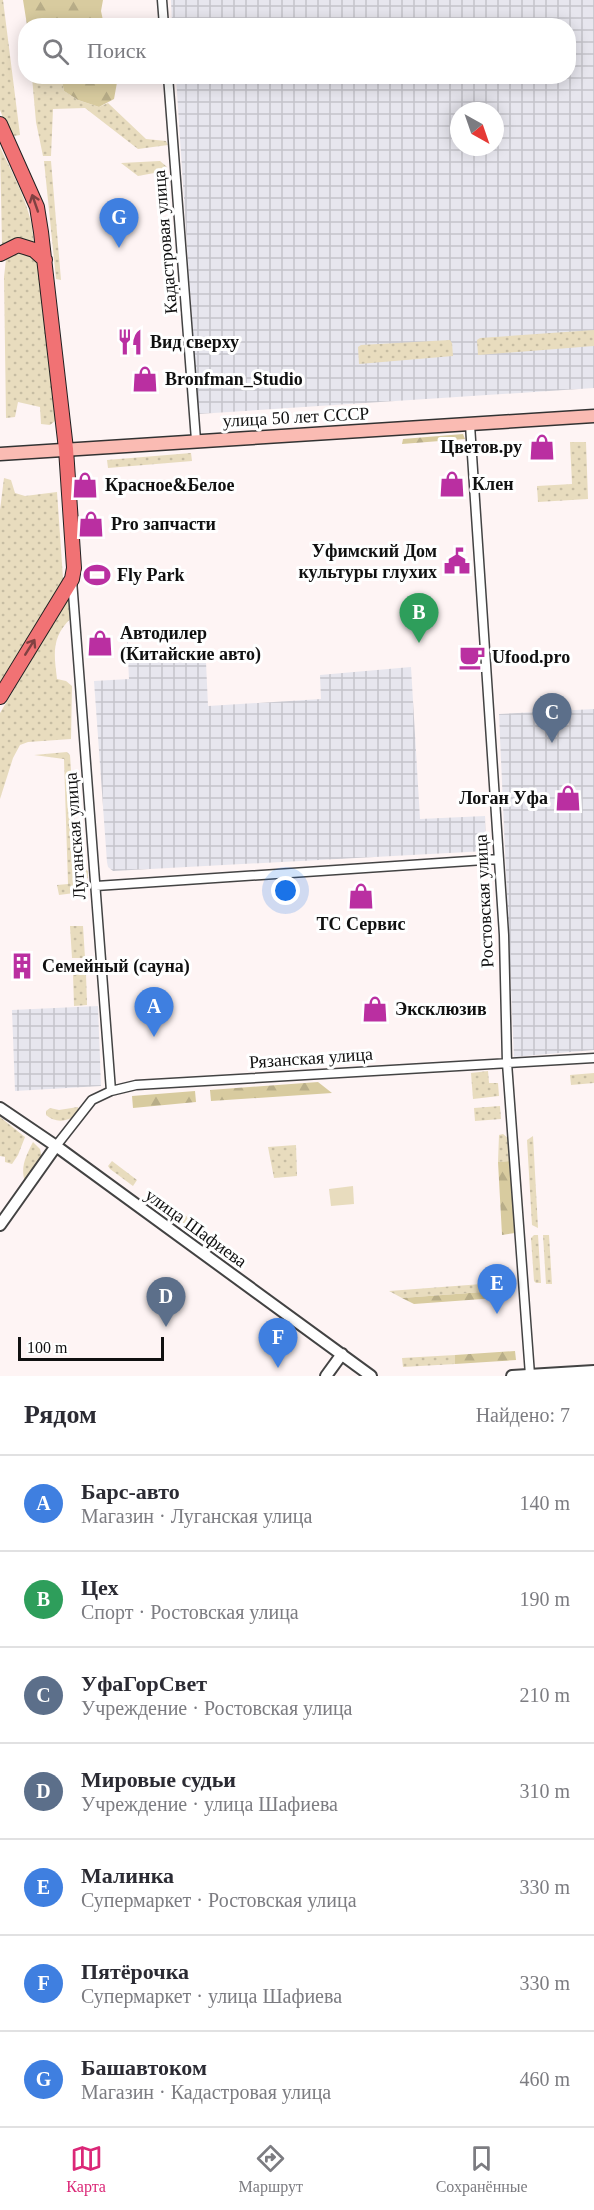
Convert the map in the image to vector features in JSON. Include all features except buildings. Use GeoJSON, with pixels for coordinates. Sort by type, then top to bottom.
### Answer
{"type":"FeatureCollection","features":[{"type":"Feature","properties":{"kind":"main road"},"geometry":{"type":"LineString","coordinates":[[0,124],[37,207],[66,450],[74,557],[72,579],[0,697]]}},
{"type":"Feature","properties":{"kind":"main road"},"geometry":{"type":"LineString","coordinates":[[0,254],[18,245],[34,250],[45,260]]}},
{"type":"Feature","properties":{"kind":"main road","name":"улица 50 лет СССР"},"geometry":{"type":"LineString","coordinates":[[0,454],[594,416]]}},
{"type":"Feature","properties":{"kind":"street"},"geometry":{"type":"LineString","coordinates":[[162,0],[163,18]]}},
{"type":"Feature","properties":{"kind":"street","name":"Кадастровая улица"},"geometry":{"type":"LineString","coordinates":[[169,84],[196,440]]}},
{"type":"Feature","properties":{"kind":"street","name":"Ростовская улица"},"geometry":{"type":"LineString","coordinates":[[470,425],[504,935],[507,1063],[530,1375]]}},
{"type":"Feature","properties":{"kind":"street","name":"Луганская улица"},"geometry":{"type":"LineString","coordinates":[[72,579],[111,1091]]}},
{"type":"Feature","properties":{"kind":"street"},"geometry":{"type":"LineString","coordinates":[[96,886],[499,859]]}},
{"type":"Feature","properties":{"kind":"street","name":"Рязанская улица"},"geometry":{"type":"LineString","coordinates":[[56,1146],[92,1100],[111,1091],[136,1085],[594,1058]]}},
{"type":"Feature","properties":{"kind":"street","name":"улица Шафиева"},"geometry":{"type":"LineString","coordinates":[[0,1108],[56,1146],[371,1376]]}},
{"type":"Feature","properties":{"kind":"street"},"geometry":{"type":"LineString","coordinates":[[0,1225],[56,1146]]}},
{"type":"Feature","properties":{"kind":"street"},"geometry":{"type":"LineString","coordinates":[[326,1376],[342,1354]]}},
{"type":"Feature","properties":{"kind":"street"},"geometry":{"type":"LineString","coordinates":[[512,1376],[594,1371]]}},
{"type":"Feature","properties":{"kind":"shaded area"},"geometry":{"type":"Polygon","coordinates":[[[0,0],[3,0],[20,135],[14,136],[8,130],[0,110],[0,0]]]}},
{"type":"Feature","properties":{"kind":"shaded area"},"geometry":{"type":"Polygon","coordinates":[[[171,0],[594,0],[594,388],[198,414],[176,84],[576,84],[576,18],[172,18],[171,0]]]}},
{"type":"Feature","properties":{"kind":"shaded area"},"geometry":{"type":"Polygon","coordinates":[[[33,84],[62,84],[64,91],[78,100],[99,107],[108,103],[146,139],[166,141],[168,145],[138,149],[85,108],[53,109],[51,156],[43,156],[36,122],[33,84]]]}},
{"type":"Feature","properties":{"kind":"shaded area"},"geometry":{"type":"Polygon","coordinates":[[[0,147],[26,206],[34,243],[17,241],[2,245],[0,147]]]}},
{"type":"Feature","properties":{"kind":"shaded area"},"geometry":{"type":"Polygon","coordinates":[[[44,161],[51,161],[61,280],[56,279],[44,161]]]}},
{"type":"Feature","properties":{"kind":"shaded area"},"geometry":{"type":"Polygon","coordinates":[[[160,161],[167,167],[165,171],[138,176],[121,163],[160,161]]]}},
{"type":"Feature","properties":{"kind":"shaded area"},"geometry":{"type":"Polygon","coordinates":[[[18,252],[29,252],[41,264],[57,412],[55,421],[50,425],[41,424],[40,407],[18,402],[15,417],[6,418],[4,277],[6,259],[18,252]]]}},
{"type":"Feature","properties":{"kind":"shaded area"},"geometry":{"type":"Polygon","coordinates":[[[594,330],[594,346],[478,355],[477,340],[480,338],[594,330]]]}},
{"type":"Feature","properties":{"kind":"shaded area"},"geometry":{"type":"Polygon","coordinates":[[[450,340],[453,356],[359,364],[358,347],[361,345],[450,340]]]}},
{"type":"Feature","properties":{"kind":"shaded area"},"geometry":{"type":"Polygon","coordinates":[[[570,442],[586,442],[588,499],[538,502],[537,486],[572,484],[570,442]]]}},
{"type":"Feature","properties":{"kind":"shaded area"},"geometry":{"type":"Polygon","coordinates":[[[191,453],[192,461],[108,468],[107,460],[191,453]]]}},
{"type":"Feature","properties":{"kind":"shaded area"},"geometry":{"type":"Polygon","coordinates":[[[4,478],[11,480],[15,493],[25,496],[57,492],[63,578],[59,593],[0,689],[0,510],[4,478]]]}},
{"type":"Feature","properties":{"kind":"shaded area"},"geometry":{"type":"Polygon","coordinates":[[[70,596],[71,618],[60,632],[55,654],[57,679],[66,681],[72,686],[71,739],[28,742],[20,745],[13,758],[0,799],[0,713],[70,596]]]}},
{"type":"Feature","properties":{"kind":"shaded area"},"geometry":{"type":"Polygon","coordinates":[[[127,639],[132,661],[206,662],[208,706],[321,699],[320,675],[411,667],[420,819],[485,816],[486,851],[113,871],[108,867],[107,862],[94,681],[129,679],[127,639]]]}},
{"type":"Feature","properties":{"kind":"shaded area"},"geometry":{"type":"Polygon","coordinates":[[[594,709],[594,1050],[514,1057],[499,714],[594,709]]]}},
{"type":"Feature","properties":{"kind":"shaded area"},"geometry":{"type":"Polygon","coordinates":[[[67,752],[70,755],[77,862],[88,871],[88,878],[81,881],[82,892],[59,895],[57,885],[68,884],[64,759],[34,755],[67,752]]]}},
{"type":"Feature","properties":{"kind":"shaded area"},"geometry":{"type":"Polygon","coordinates":[[[70,926],[83,926],[85,958],[72,958],[70,926]]]}},
{"type":"Feature","properties":{"kind":"shaded area"},"geometry":{"type":"Polygon","coordinates":[[[73,974],[86,974],[87,1005],[74,1006],[73,974]]]}},
{"type":"Feature","properties":{"kind":"shaded area"},"geometry":{"type":"Polygon","coordinates":[[[98,1006],[101,1086],[15,1091],[12,1010],[98,1006]]]}},
{"type":"Feature","properties":{"kind":"shaded area"},"geometry":{"type":"Polygon","coordinates":[[[488,1071],[489,1083],[498,1083],[499,1096],[473,1099],[471,1073],[488,1071]]]}},
{"type":"Feature","properties":{"kind":"shaded area"},"geometry":{"type":"Polygon","coordinates":[[[594,1073],[594,1083],[571,1085],[570,1075],[594,1073]]]}},
{"type":"Feature","properties":{"kind":"shaded area"},"geometry":{"type":"Polygon","coordinates":[[[500,1106],[501,1119],[475,1121],[474,1108],[500,1106]]]}},
{"type":"Feature","properties":{"kind":"shaded area"},"geometry":{"type":"Polygon","coordinates":[[[78,1107],[79,1111],[76,1115],[68,1119],[59,1121],[46,1115],[46,1111],[50,1108],[59,1110],[78,1107]]]}},
{"type":"Feature","properties":{"kind":"shaded area"},"geometry":{"type":"Polygon","coordinates":[[[0,1117],[25,1137],[12,1164],[5,1162],[5,1157],[0,1156],[0,1117]]]}},
{"type":"Feature","properties":{"kind":"shaded area"},"geometry":{"type":"Polygon","coordinates":[[[503,1134],[509,1139],[510,1161],[498,1162],[499,1135],[503,1134]]]}},
{"type":"Feature","properties":{"kind":"shaded area"},"geometry":{"type":"Polygon","coordinates":[[[533,1136],[538,1228],[532,1225],[527,1140],[533,1136]]]}},
{"type":"Feature","properties":{"kind":"shaded area"},"geometry":{"type":"Polygon","coordinates":[[[33,1142],[40,1149],[42,1158],[25,1182],[23,1166],[33,1142]]]}},
{"type":"Feature","properties":{"kind":"shaded area"},"geometry":{"type":"Polygon","coordinates":[[[296,1145],[297,1176],[274,1178],[268,1147],[296,1145]]]}},
{"type":"Feature","properties":{"kind":"shaded area"},"geometry":{"type":"Polygon","coordinates":[[[112,1161],[137,1180],[133,1186],[110,1169],[108,1166],[112,1161]]]}},
{"type":"Feature","properties":{"kind":"shaded area"},"geometry":{"type":"Polygon","coordinates":[[[353,1186],[354,1204],[331,1206],[329,1189],[353,1186]]]}},
{"type":"Feature","properties":{"kind":"shaded area"},"geometry":{"type":"Polygon","coordinates":[[[171,1206],[192,1220],[193,1230],[166,1212],[171,1206]]]}},
{"type":"Feature","properties":{"kind":"shaded area"},"geometry":{"type":"Polygon","coordinates":[[[538,1235],[541,1283],[534,1281],[531,1238],[538,1235]]]}},
{"type":"Feature","properties":{"kind":"shaded area"},"geometry":{"type":"Polygon","coordinates":[[[543,1235],[549,1235],[552,1284],[546,1284],[543,1235]]]}},
{"type":"Feature","properties":{"kind":"shaded area"},"geometry":{"type":"Polygon","coordinates":[[[495,1283],[496,1291],[402,1298],[389,1291],[495,1283]]]}},
{"type":"Feature","properties":{"kind":"shaded area"},"geometry":{"type":"Polygon","coordinates":[[[455,1355],[455,1364],[403,1367],[402,1358],[455,1355]]]}},
{"type":"Feature","properties":{"kind":"green space"},"geometry":{"type":"Polygon","coordinates":[[[23,0],[103,0],[102,18],[26,18],[23,0]]]}},
{"type":"Feature","properties":{"kind":"green space"},"geometry":{"type":"Polygon","coordinates":[[[62,84],[117,84],[114,99],[99,107],[78,100],[64,91],[62,84]]]}},
{"type":"Feature","properties":{"kind":"green space"},"geometry":{"type":"Polygon","coordinates":[[[463,434],[465,439],[402,444],[403,439],[463,434]]]}},
{"type":"Feature","properties":{"kind":"green space"},"geometry":{"type":"Polygon","coordinates":[[[318,1082],[332,1093],[211,1101],[210,1090],[318,1082]]]}},
{"type":"Feature","properties":{"kind":"green space"},"geometry":{"type":"Polygon","coordinates":[[[195,1091],[196,1102],[133,1108],[132,1096],[195,1091]]]}},
{"type":"Feature","properties":{"kind":"green space"},"geometry":{"type":"Polygon","coordinates":[[[510,1161],[515,1233],[502,1235],[498,1162],[510,1161]]]}},
{"type":"Feature","properties":{"kind":"green space"},"geometry":{"type":"Polygon","coordinates":[[[496,1291],[496,1298],[414,1304],[402,1298],[496,1291]]]}},
{"type":"Feature","properties":{"kind":"green space"},"geometry":{"type":"Polygon","coordinates":[[[515,1351],[516,1360],[455,1364],[455,1355],[515,1351]]]}},
{"type":"Feature","properties":{"kind":"place","name":"Башавтоком"},"geometry":{"type":"Point","coordinates":[119,248]}},
{"type":"Feature","properties":{"kind":"place","name":"Вид сверху"},"geometry":{"type":"Point","coordinates":[130,342]}},
{"type":"Feature","properties":{"kind":"place","name":"Bronfman_Studio"},"geometry":{"type":"Point","coordinates":[145,379]}},
{"type":"Feature","properties":{"kind":"place","name":"Цветов.ру"},"geometry":{"type":"Point","coordinates":[542,447]}},
{"type":"Feature","properties":{"kind":"place","name":"Клен"},"geometry":{"type":"Point","coordinates":[452,484]}},
{"type":"Feature","properties":{"kind":"place","name":"Красное&Белое"},"geometry":{"type":"Point","coordinates":[85,485]}},
{"type":"Feature","properties":{"kind":"place","name":"Pro запчасти"},"geometry":{"type":"Point","coordinates":[91,524]}},
{"type":"Feature","properties":{"kind":"place","name":"Уфимский Дом культуры глухих"},"geometry":{"type":"Point","coordinates":[457,561]}},
{"type":"Feature","properties":{"kind":"place","name":"Fly Park"},"geometry":{"type":"Point","coordinates":[97,575]}},
{"type":"Feature","properties":{"kind":"place","name":"Автодилер (Китайские авто)"},"geometry":{"type":"Point","coordinates":[100,643]}},
{"type":"Feature","properties":{"kind":"place","name":"Цех"},"geometry":{"type":"Point","coordinates":[419,643]}},
{"type":"Feature","properties":{"kind":"place","name":"Ufood.pro"},"geometry":{"type":"Point","coordinates":[472,657]}},
{"type":"Feature","properties":{"kind":"place","name":"УфаГорСвет"},"geometry":{"type":"Point","coordinates":[552,743]}},
{"type":"Feature","properties":{"kind":"place","name":"Логан Уфа"},"geometry":{"type":"Point","coordinates":[568,798]}},
{"type":"Feature","properties":{"kind":"place","name":"ТС Сервис"},"geometry":{"type":"Point","coordinates":[361,896]}},
{"type":"Feature","properties":{"kind":"place","name":"Семейный (сауна)"},"geometry":{"type":"Point","coordinates":[22,966]}},
{"type":"Feature","properties":{"kind":"place","name":"Эксклюзив"},"geometry":{"type":"Point","coordinates":[375,1009]}},
{"type":"Feature","properties":{"kind":"place","name":"Барс-авто"},"geometry":{"type":"Point","coordinates":[154,1037]}},
{"type":"Feature","properties":{"kind":"place","name":"Малинка"},"geometry":{"type":"Point","coordinates":[497,1314]}},
{"type":"Feature","properties":{"kind":"place","name":"Мировые судьи"},"geometry":{"type":"Point","coordinates":[166,1327]}},
{"type":"Feature","properties":{"kind":"place","name":"Пятёрочка"},"geometry":{"type":"Point","coordinates":[278,1368]}}]}
